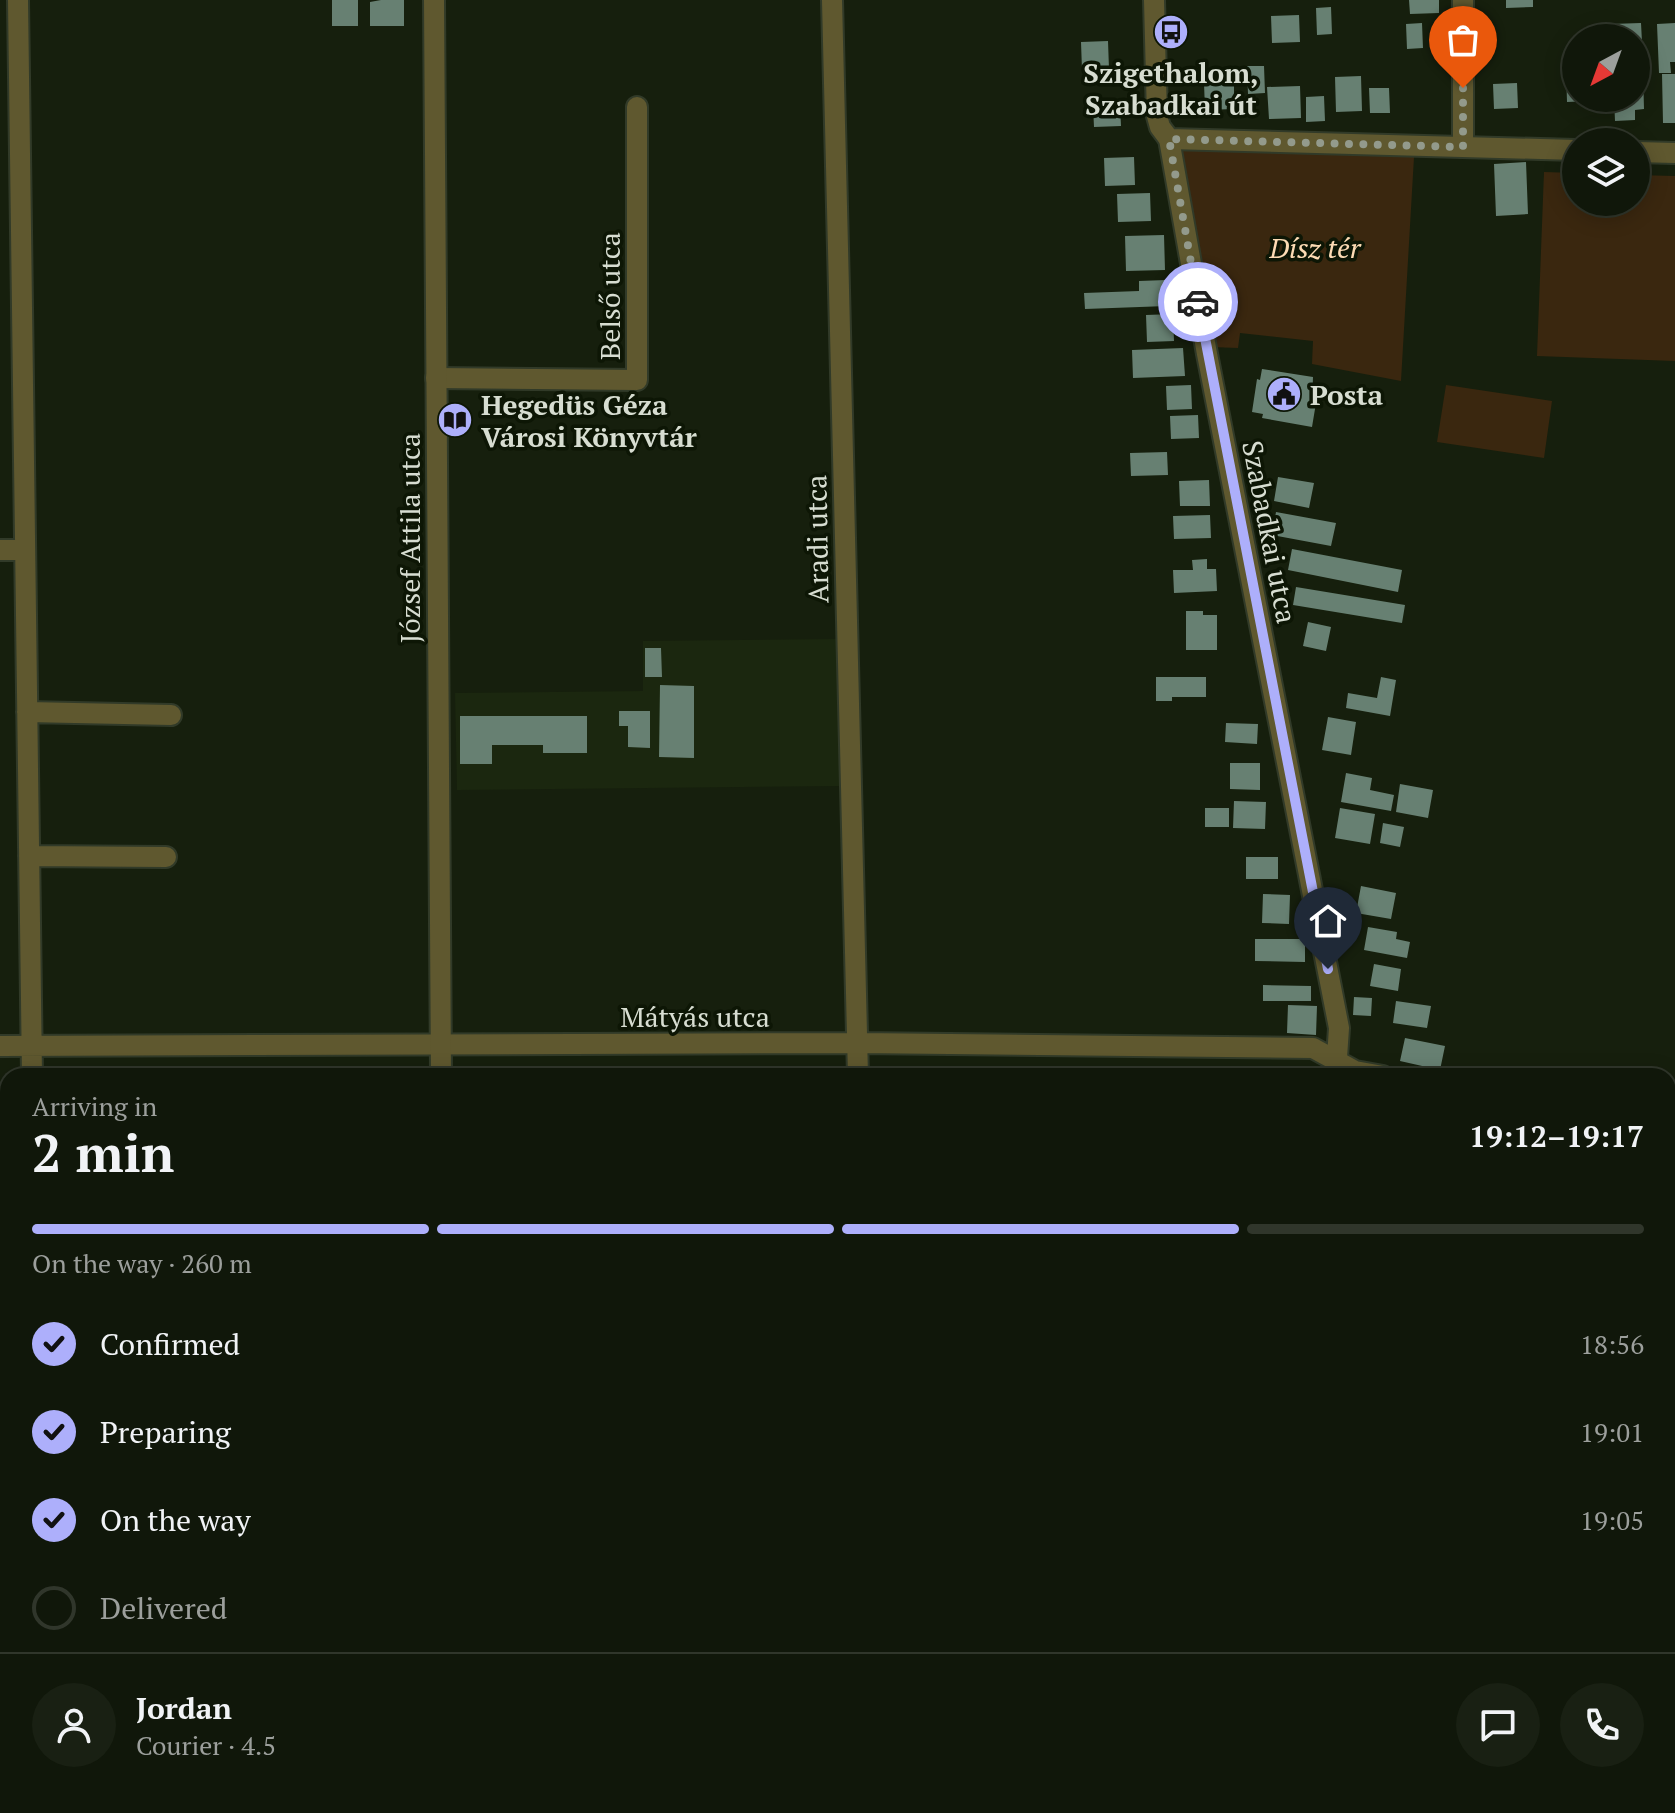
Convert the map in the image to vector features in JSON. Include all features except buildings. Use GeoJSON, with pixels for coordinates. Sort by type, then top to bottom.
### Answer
{"type":"FeatureCollection","features":[{"type":"Feature","properties":{"kind":"street"},"geometry":{"type":"LineString","coordinates":[[18,0],[32,1068]]}},
{"type":"Feature","properties":{"kind":"street","name":"József Attila utca"},"geometry":{"type":"LineString","coordinates":[[434,0],[441,1068]]}},
{"type":"Feature","properties":{"kind":"street","name":"Aradi utca"},"geometry":{"type":"LineString","coordinates":[[832,0],[858,1068]]}},
{"type":"Feature","properties":{"kind":"street","name":"Szabadkai utca"},"geometry":{"type":"LineString","coordinates":[[1154,0],[1157,116],[1160,127],[1169,139],[1207,354],[1328,969],[1339,1028],[1337,1068]]}},
{"type":"Feature","properties":{"kind":"street"},"geometry":{"type":"LineString","coordinates":[[1463,0],[1463,147]]}},
{"type":"Feature","properties":{"kind":"street","name":"Belső utca"},"geometry":{"type":"LineString","coordinates":[[436,378],[637,380],[637,107]]}},
{"type":"Feature","properties":{"kind":"street"},"geometry":{"type":"LineString","coordinates":[[1169,139],[1562,150]]}},
{"type":"Feature","properties":{"kind":"street"},"geometry":{"type":"LineString","coordinates":[[1650,152],[1675,153]]}},
{"type":"Feature","properties":{"kind":"street"},"geometry":{"type":"LineString","coordinates":[[0,550],[25,550]]}},
{"type":"Feature","properties":{"kind":"street"},"geometry":{"type":"LineString","coordinates":[[27,712],[171,715]]}},
{"type":"Feature","properties":{"kind":"street"},"geometry":{"type":"LineString","coordinates":[[29,856],[166,857]]}},
{"type":"Feature","properties":{"kind":"street","name":"Mátyás utca"},"geometry":{"type":"LineString","coordinates":[[0,1046],[858,1043],[1313,1048],[1336,1068]]}},
{"type":"Feature","properties":{"kind":"shaded area"},"geometry":{"type":"Polygon","coordinates":[[[840,639],[842,786],[457,790],[455,693],[643,691],[643,641],[840,639]]]}},
{"type":"Feature","properties":{"kind":"green space","name":"Dísz tér"},"geometry":{"type":"Polygon","coordinates":[[[1179,149],[1414,157],[1401,381],[1312,364],[1313,341],[1240,333],[1238,348],[1211,347],[1179,149]]]}},
{"type":"Feature","properties":{"kind":"green space"},"geometry":{"type":"Polygon","coordinates":[[[1544,172],[1562,173],[1562,216],[1650,216],[1650,175],[1675,176],[1675,361],[1537,356],[1544,172]]]}},
{"type":"Feature","properties":{"kind":"green space"},"geometry":{"type":"Polygon","coordinates":[[[1446,385],[1552,401],[1544,458],[1437,442],[1446,385]]]}},
{"type":"Feature","properties":{"kind":"way so far"},"geometry":{"type":"LineString","coordinates":[[1198,302],[1169,139],[1463,147],[1463,88]]}},
{"type":"Feature","properties":{"kind":"place","name":"Szigethalom, Szabadkai út"},"geometry":{"type":"Point","coordinates":[1171,32]}},
{"type":"Feature","properties":{"kind":"place","name":"Posta"},"geometry":{"type":"Point","coordinates":[1284,394]}},
{"type":"Feature","properties":{"kind":"place","name":"Hegedüs Géza Városi Könyvtár"},"geometry":{"type":"Point","coordinates":[455,420]}},
{"type":"Feature","properties":{"kind":"route"},"geometry":{"type":"LineString","coordinates":[[1198,302],[1328,969]]}}]}
